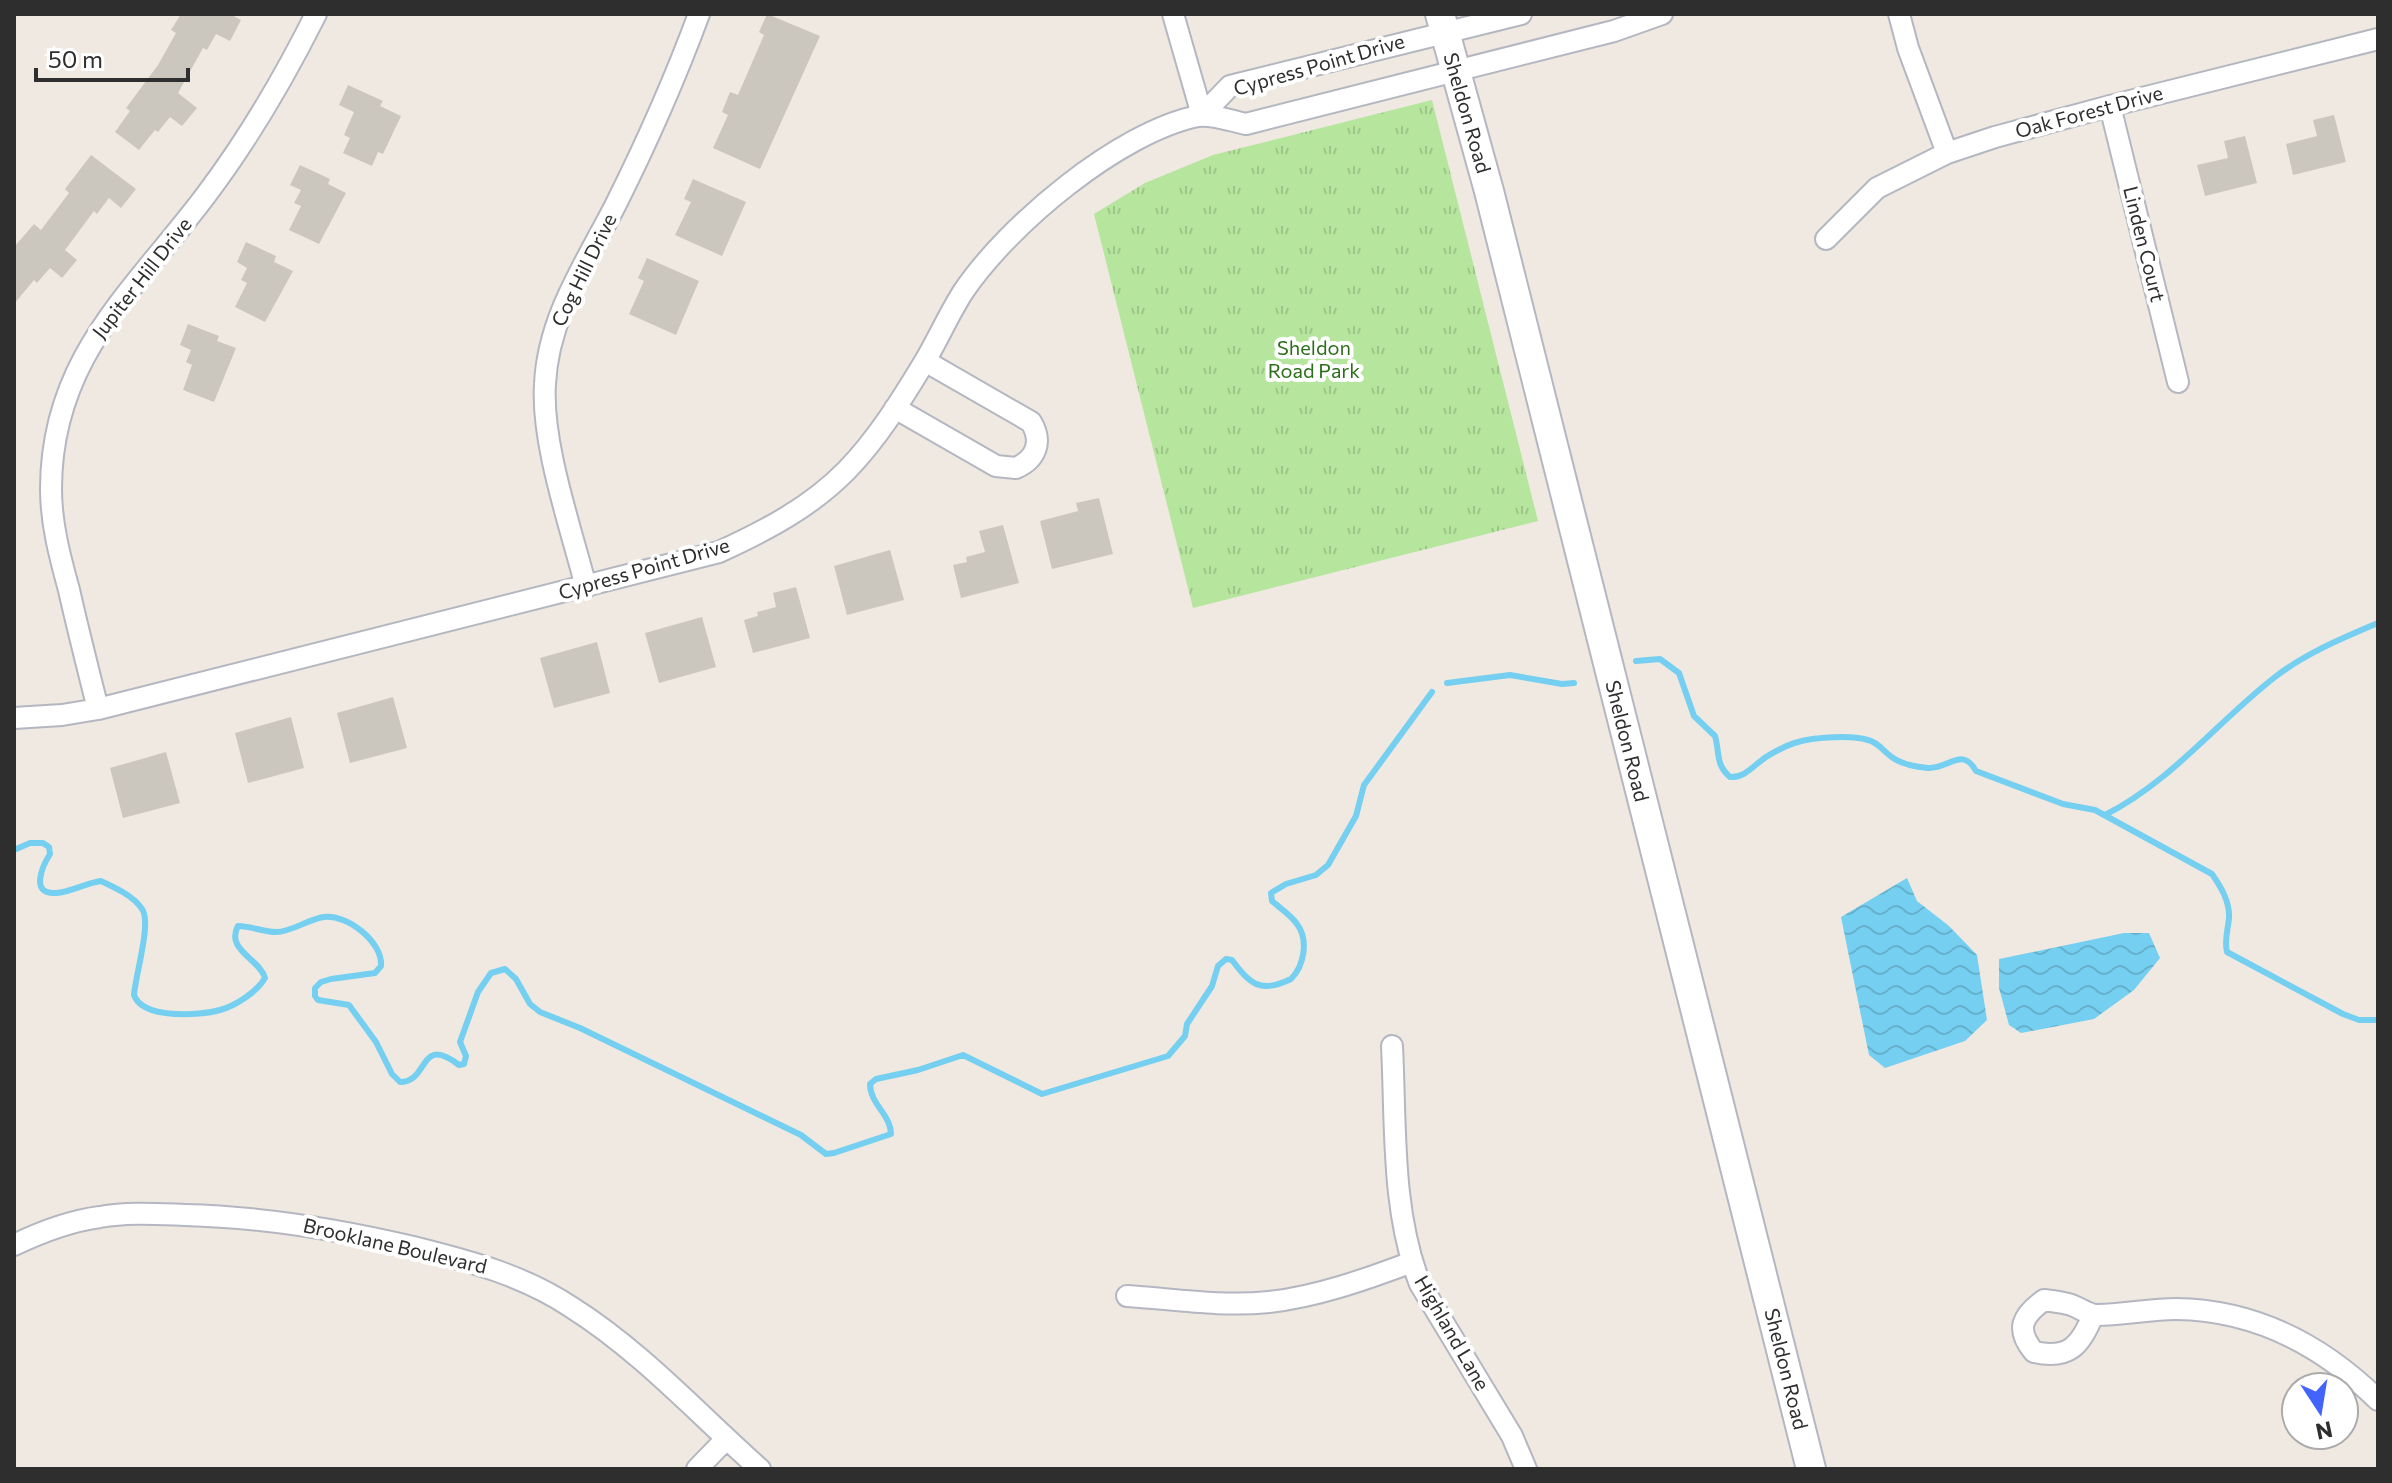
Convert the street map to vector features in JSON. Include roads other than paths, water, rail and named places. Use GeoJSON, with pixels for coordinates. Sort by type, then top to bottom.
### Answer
{"type":"FeatureCollection","features":[{"type":"Feature","properties":{"kind":"main road","name":"Sheldon Road"},"geometry":{"type":"LineString","coordinates":[[1442,22],[1489,191],[1811,1469]]}},
{"type":"Feature","properties":{"kind":"street","name":"Jupiter Hill Drive"},"geometry":{"type":"LineString","coordinates":[[98,709],[52,520],[51,487],[56,431],[65,396],[88,349],[112,311],[249,136],[316,14]]}},
{"type":"Feature","properties":{"kind":"street","name":"Cog Hill Drive"},"geometry":{"type":"LineString","coordinates":[[586,587],[549,439],[545,384],[551,340],[569,291],[617,203],[662,109],[699,14]]}},
{"type":"Feature","properties":{"kind":"street"},"geometry":{"type":"LineString","coordinates":[[1173,14],[1202,115]]}},
{"type":"Feature","properties":{"kind":"street","name":"Cypress Point Drive"},"geometry":{"type":"LineString","coordinates":[[14,718],[98,709],[719,552],[799,510],[846,471],[895,408],[964,291],[1021,224],[1063,187],[1112,155],[1164,127],[1202,115],[1230,86],[1442,22],[1521,14]]}},
{"type":"Feature","properties":{"kind":"street","name":"Cypress Point Drive"},"geometry":{"type":"LineString","coordinates":[[1202,115],[1246,124],[1614,31],[1662,14]]}},
{"type":"Feature","properties":{"kind":"street"},"geometry":{"type":"LineString","coordinates":[[1899,14],[1908,48],[1947,153]]}},
{"type":"Feature","properties":{"kind":"street","name":"Oak Forest Drive"},"geometry":{"type":"LineString","coordinates":[[1826,239],[1877,188],[1947,153],[2110,106],[2378,39]]}},
{"type":"Feature","properties":{"kind":"street","name":"Linden Court"},"geometry":{"type":"LineString","coordinates":[[2110,106],[2178,382]]}},
{"type":"Feature","properties":{"kind":"street"},"geometry":{"type":"LineString","coordinates":[[895,408],[996,466],[1016,468],[1026,464],[1033,456],[1037,444],[1036,431],[1031,422],[925,361]]}},
{"type":"Feature","properties":{"kind":"street","name":"Highland Lane"},"geometry":{"type":"LineString","coordinates":[[1392,1046],[1403,1225],[1412,1262],[1420,1284],[1512,1436],[1526,1469]]}},
{"type":"Feature","properties":{"kind":"street","name":"Brooklane Boulevard"},"geometry":{"type":"LineString","coordinates":[[14,1245],[45,1231],[100,1217],[143,1214],[230,1216],[343,1230],[467,1260],[506,1273],[571,1306],[610,1335],[760,1469]]}},
{"type":"Feature","properties":{"kind":"street"},"geometry":{"type":"LineString","coordinates":[[1127,1296],[1217,1303],[1270,1302],[1376,1275],[1412,1262]]}},
{"type":"Feature","properties":{"kind":"street"},"geometry":{"type":"LineString","coordinates":[[2093,1315],[2135,1310],[2220,1311],[2267,1326],[2315,1347],[2353,1375],[2378,1400]]}},
{"type":"Feature","properties":{"kind":"street"},"geometry":{"type":"LineString","coordinates":[[697,1469],[726,1439]]}},
{"type":"Feature","properties":{"kind":"water"},"geometry":{"type":"Polygon","coordinates":[[[1907,878],[1917,901],[1949,926],[1977,955],[1987,1020],[1965,1041],[1885,1068],[1869,1055],[1841,917],[1907,878]]]}},
{"type":"Feature","properties":{"kind":"water"},"geometry":{"type":"Polygon","coordinates":[[[2124,933],[2149,933],[2160,958],[2134,990],[2094,1019],[2021,1033],[2009,1025],[1999,988],[1999,959],[2124,933]]]}},
{"type":"Feature","properties":{"kind":"waterway"},"geometry":{"type":"LineString","coordinates":[[2105,815],[2152,785],[2287,668],[2378,623]]}},
{"type":"Feature","properties":{"kind":"waterway"},"geometry":{"type":"LineString","coordinates":[[1636,661],[1660,659],[1679,673],[1694,716],[1715,736],[1720,763],[1730,777],[1745,773],[1771,754],[1794,743],[1819,738],[1854,737],[1872,741],[1890,756],[1914,766],[1928,768],[1966,760],[1976,771],[2063,804],[2095,810],[2212,874],[2228,906],[2227,952],[2343,1014],[2359,1020],[2378,1020]]}},
{"type":"Feature","properties":{"kind":"waterway"},"geometry":{"type":"LineString","coordinates":[[1447,683],[1510,675],[1562,684],[1574,683]]}},
{"type":"Feature","properties":{"kind":"waterway"},"geometry":{"type":"LineString","coordinates":[[14,850],[30,843],[43,843],[49,847],[50,854],[40,878],[40,884],[48,892],[62,892],[101,881],[138,904],[145,916],[145,925],[134,995],[139,1003],[148,1008],[186,1014],[211,1012],[232,1005],[251,993],[265,978],[236,942],[238,926],[276,932],[318,918],[333,917],[353,925],[370,939],[380,957],[381,966],[375,973],[321,982],[315,988],[315,996],[318,1000],[349,1005],[400,1082],[416,1075],[430,1057],[437,1055],[459,1065],[464,1064],[466,1056],[460,1042],[478,992],[491,973],[505,969],[516,979],[530,1004],[540,1012],[580,1028],[801,1135],[826,1154],[891,1134],[888,1121],[871,1091],[870,1084],[876,1079],[918,1070],[963,1055],[1042,1094],[1168,1056],[1185,1036],[1187,1024],[1212,986],[1218,966],[1226,959],[1232,960],[1250,981],[1263,986],[1291,979],[1302,960],[1303,938],[1295,921],[1272,901],[1271,893],[1286,884],[1316,875],[1328,865],[1356,816],[1364,785],[1432,692]]}},
{"type":"Feature","properties":{"kind":"park label","name":"Sheldon Road Park"},"geometry":{"type":"Point","coordinates":[1314,360]}}]}
